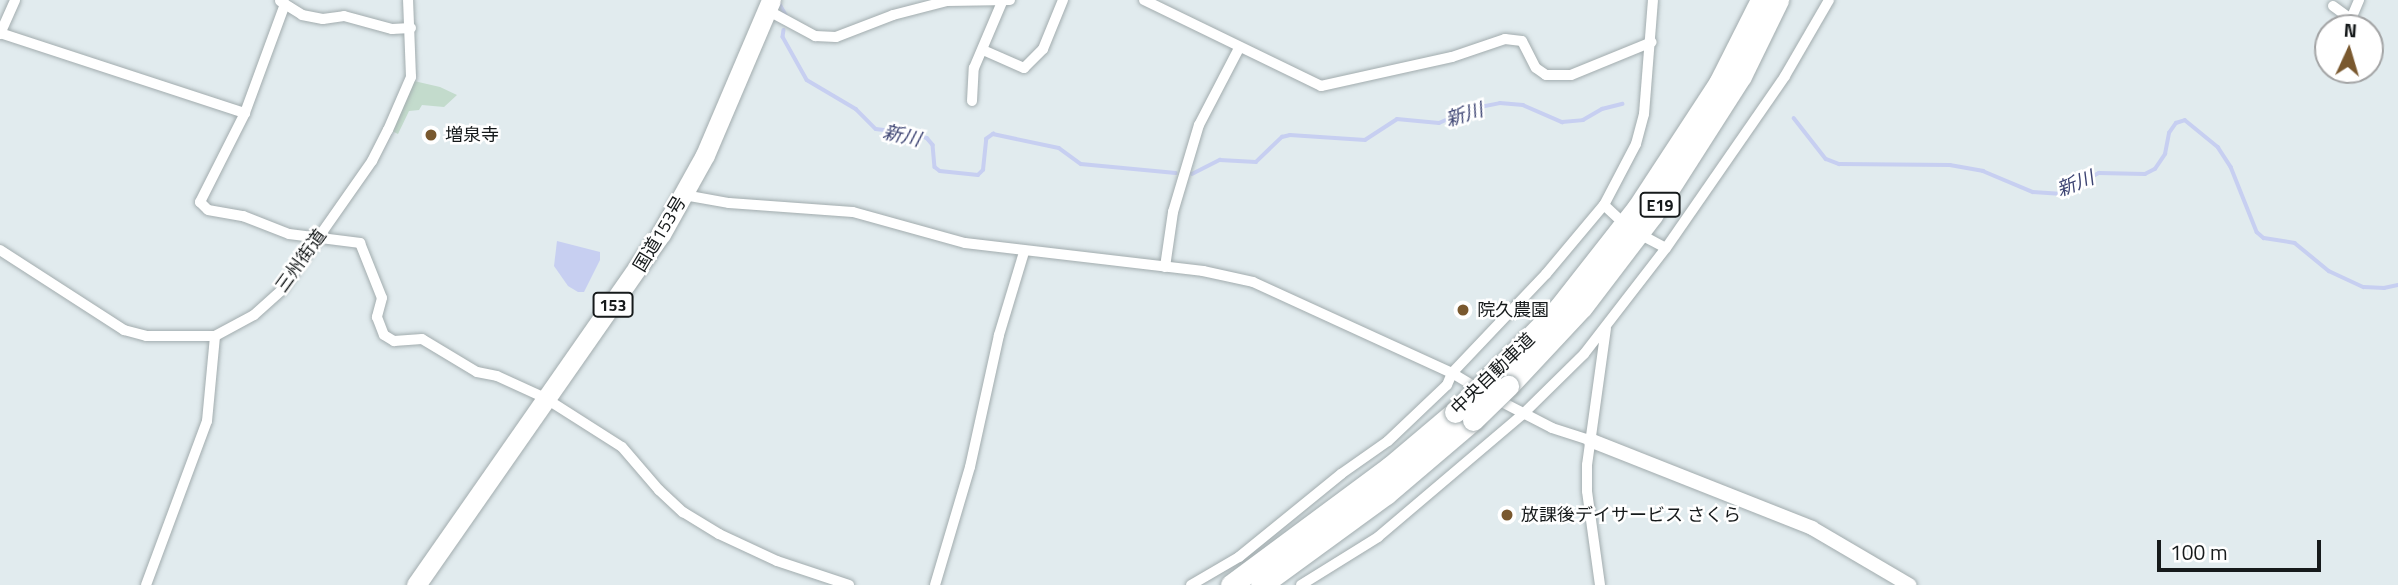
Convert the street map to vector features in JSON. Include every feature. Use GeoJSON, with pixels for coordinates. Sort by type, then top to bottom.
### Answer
{"type":"FeatureCollection","features":[{"type":"Feature","properties":{"kind":"highway","name":"中央自動車道"},"geometry":{"type":"LineString","coordinates":[[1261,585],[1386,494],[1499,382],[1582,307],[1652,215],[1741,76],[1778,0]]}},
{"type":"Feature","properties":{"kind":"highway","name":"国道153号"},"geometry":{"type":"LineString","coordinates":[[416,585],[545,398],[648,256],[684,195],[724,113],[770,4]]}},
{"type":"Feature","properties":{"kind":"highway","name":"中央自動車道"},"geometry":{"type":"LineString","coordinates":[[1499,382],[1638,208],[1713,94],[1759,4]]}},
{"type":"Feature","properties":{"kind":"highway","name":"中央自動車道"},"geometry":{"type":"LineString","coordinates":[[1231,585],[1390,467],[1464,416]]}},
{"type":"Feature","properties":{"kind":"street"},"geometry":{"type":"LineString","coordinates":[[15,0],[0,34],[245,113]]}},
{"type":"Feature","properties":{"kind":"street","name":"三州街道"},"geometry":{"type":"LineString","coordinates":[[215,336],[254,315],[281,291],[372,161],[411,77],[408,0]]}},
{"type":"Feature","properties":{"kind":"street"},"geometry":{"type":"LineString","coordinates":[[983,50],[1024,68],[1043,49],[1063,0]]}},
{"type":"Feature","properties":{"kind":"street"},"geometry":{"type":"LineString","coordinates":[[1144,0],[1321,86],[1452,57],[1505,39],[1522,41],[1536,68],[1546,75],[1571,75],[1652,42]]}},
{"type":"Feature","properties":{"kind":"street"},"geometry":{"type":"LineString","coordinates":[[1191,585],[1239,557],[1341,474],[1388,441],[1447,384],[1452,373],[1546,274],[1604,205],[1636,144],[1644,114],[1652,42],[1653,0]]}},
{"type":"Feature","properties":{"kind":"street"},"geometry":{"type":"LineString","coordinates":[[1301,585],[1378,537],[1522,415],[1606,328],[1785,76],[1829,0]]}},
{"type":"Feature","properties":{"kind":"street"},"geometry":{"type":"LineString","coordinates":[[2333,6],[2351,19],[2359,0]]}},
{"type":"Feature","properties":{"kind":"street"},"geometry":{"type":"LineString","coordinates":[[770,4],[815,36],[836,37],[893,15],[947,1],[1006,1],[975,68],[972,101]]}},
{"type":"Feature","properties":{"kind":"street"},"geometry":{"type":"LineString","coordinates":[[411,28],[392,29],[344,16],[323,19],[302,15],[282,2],[245,113],[200,202],[208,210],[243,216],[289,234],[360,243],[382,298],[377,317],[384,335],[394,341],[422,339],[477,372],[497,376],[545,398],[622,447],[659,490],[707,526],[778,561],[849,585]]}},
{"type":"Feature","properties":{"kind":"street"},"geometry":{"type":"LineString","coordinates":[[1166,267],[1173,212],[1195,137],[1212,94],[1239,48]]}},
{"type":"Feature","properties":{"kind":"street"},"geometry":{"type":"LineString","coordinates":[[684,195],[729,203],[853,212],[965,243],[1203,271],[1253,282],[1452,373],[1522,415],[1802,523],[1909,585]]}},
{"type":"Feature","properties":{"kind":"street"},"geometry":{"type":"LineString","coordinates":[[1604,205],[1617,217]]}},
{"type":"Feature","properties":{"kind":"street"},"geometry":{"type":"LineString","coordinates":[[1647,238],[1665,248]]}},
{"type":"Feature","properties":{"kind":"street"},"geometry":{"type":"LineString","coordinates":[[0,250],[124,330],[146,336],[215,336],[207,421],[146,585]]}},
{"type":"Feature","properties":{"kind":"street"},"geometry":{"type":"LineString","coordinates":[[935,585],[970,467],[999,335],[1024,252]]}},
{"type":"Feature","properties":{"kind":"street"},"geometry":{"type":"LineString","coordinates":[[1600,585],[1587,491],[1590,440],[1606,328]]}},
{"type":"Feature","properties":{"kind":"green space"},"geometry":{"type":"Polygon","coordinates":[[[414,81],[440,87],[457,95],[444,107],[422,105],[419,110],[409,111],[398,134],[392,131],[414,81]]]}},
{"type":"Feature","properties":{"kind":"water"},"geometry":{"type":"Polygon","coordinates":[[[557,241],[600,252],[600,260],[584,292],[578,292],[568,286],[554,266],[557,241]]]}},
{"type":"Feature","properties":{"kind":"waterway","name":"新川"},"geometry":{"type":"LineString","coordinates":[[778,1],[786,15]]}},
{"type":"Feature","properties":{"kind":"waterway","name":"新川"},"geometry":{"type":"LineString","coordinates":[[784,30],[783,37],[807,80],[856,109],[876,129],[927,138],[933,145],[935,167],[940,171],[978,175],[983,170],[986,139],[993,134],[1059,148],[1081,164],[1176,173]]}},
{"type":"Feature","properties":{"kind":"waterway","name":"新川"},"geometry":{"type":"LineString","coordinates":[[1192,174],[1220,160],[1256,162],[1282,137],[1290,135],[1365,140],[1397,119],[1439,123],[1475,108],[1500,103],[1523,105],[1562,122],[1583,120],[1602,109],[1622,104]]}},
{"type":"Feature","properties":{"kind":"waterway","name":"新川"},"geometry":{"type":"LineString","coordinates":[[1794,118],[1826,159],[1839,164],[1950,165],[1983,171],[2033,192],[2059,194],[2099,173],[2145,174],[2155,169],[2165,154],[2169,133],[2176,123],[2185,120],[2218,147],[2231,167],[2257,232],[2264,238],[2295,243],[2329,271],[2364,287],[2384,288],[2398,285]]}},
{"type":"Feature","properties":{"kind":"place","name":"増泉寺"},"geometry":{"type":"Point","coordinates":[431,135]}},
{"type":"Feature","properties":{"kind":"place","name":"院久農園"},"geometry":{"type":"Point","coordinates":[1463,310]}},
{"type":"Feature","properties":{"kind":"place","name":"放課後デイサービス さくら"},"geometry":{"type":"Point","coordinates":[1507,515]}}]}
